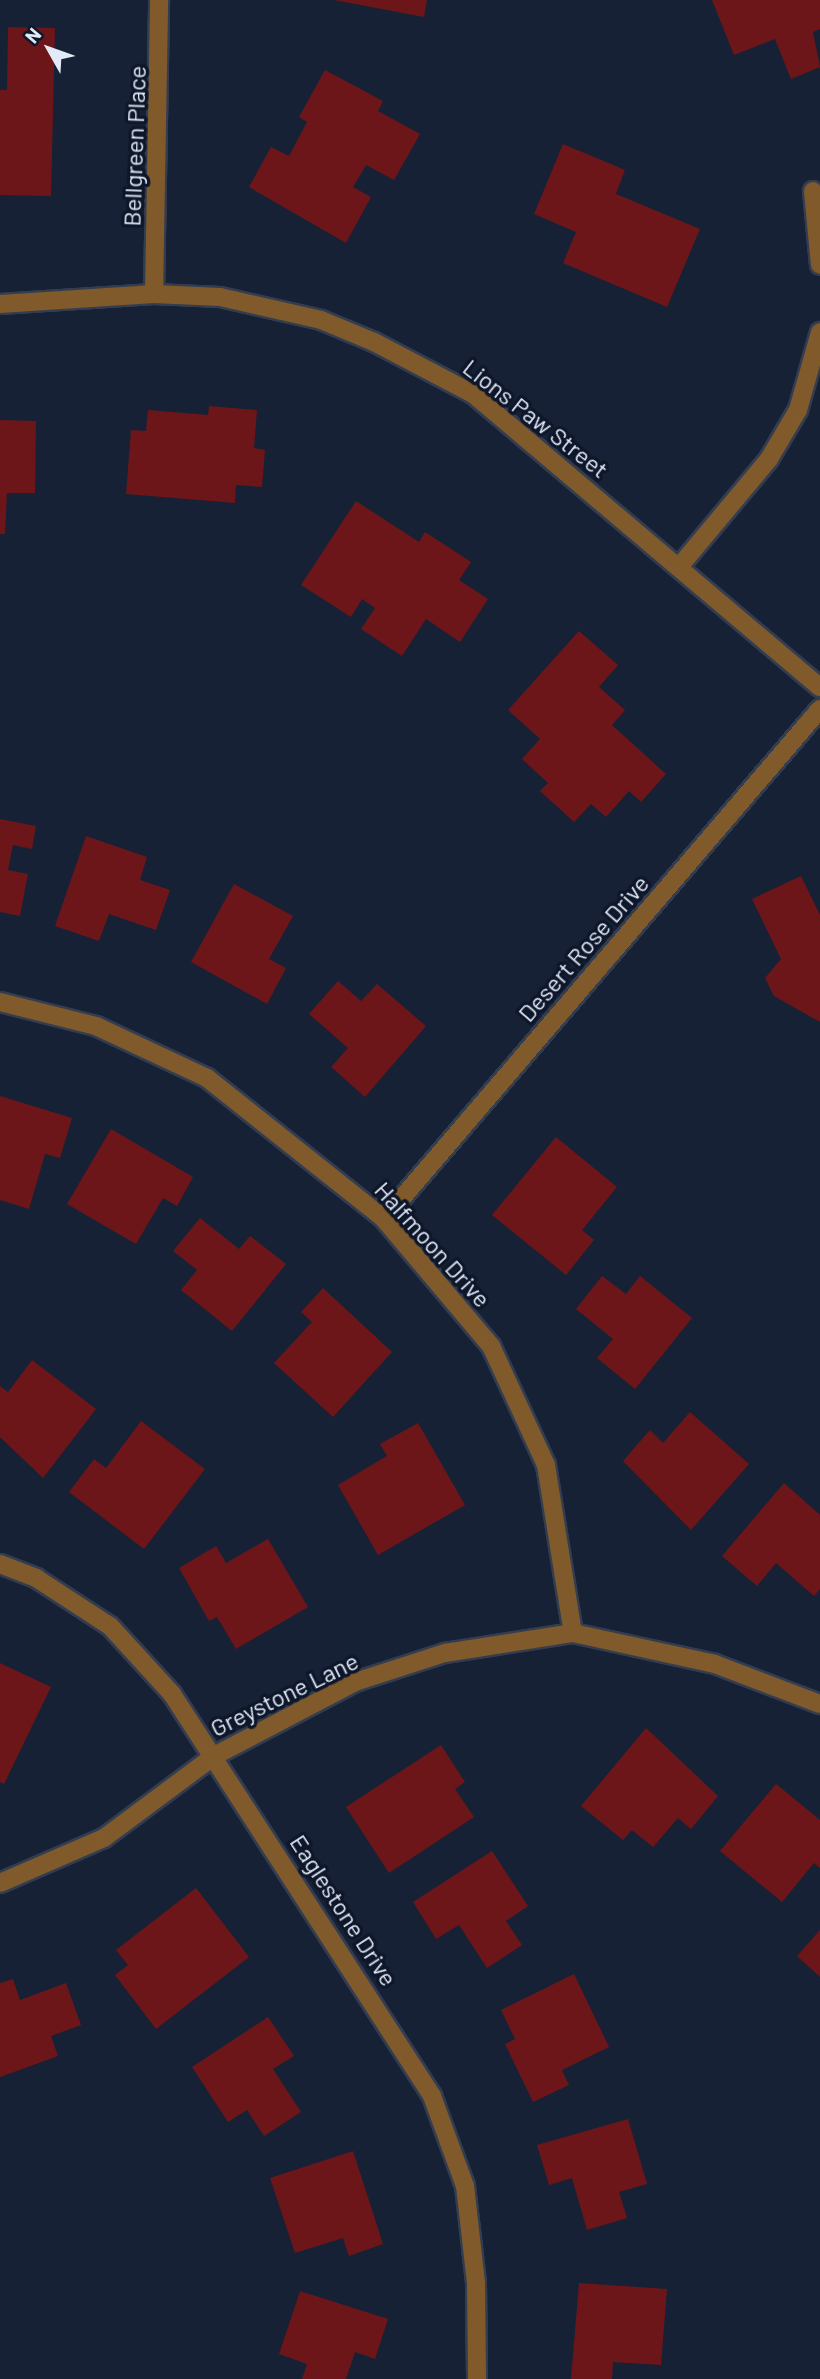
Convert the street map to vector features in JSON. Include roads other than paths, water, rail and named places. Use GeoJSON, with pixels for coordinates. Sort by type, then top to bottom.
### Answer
{"type":"FeatureCollection","features":[{"type":"Feature","properties":{"kind":"street","name":"Bellgreen Place"},"geometry":{"type":"LineString","coordinates":[[154,294],[159,0]]}},
{"type":"Feature","properties":{"kind":"street"},"geometry":{"type":"LineString","coordinates":[[813,191],[820,265]]}},
{"type":"Feature","properties":{"kind":"street","name":"Lions Paw Street"},"geometry":{"type":"LineString","coordinates":[[0,304],[154,294],[270,306],[321,320],[428,368],[473,394],[820,687]]}},
{"type":"Feature","properties":{"kind":"street"},"geometry":{"type":"LineString","coordinates":[[679,567],[769,459],[798,410],[820,332]]}},
{"type":"Feature","properties":{"kind":"street","name":"Desert Rose Drive"},"geometry":{"type":"LineString","coordinates":[[384,1219],[820,709]]}},
{"type":"Feature","properties":{"kind":"street","name":"Halfmoon Drive"},"geometry":{"type":"LineString","coordinates":[[0,1002],[96,1026],[207,1078],[384,1219],[491,1346],[546,1465],[573,1633]]}},
{"type":"Feature","properties":{"kind":"street","name":"Eaglestone Drive"},"geometry":{"type":"LineString","coordinates":[[0,1564],[36,1578],[110,1626],[172,1694],[432,2096],[465,2186],[476,2282],[477,2379]]}},
{"type":"Feature","properties":{"kind":"street","name":"Greystone Lane"},"geometry":{"type":"LineString","coordinates":[[0,1883],[104,1838],[214,1756],[355,1682],[445,1653],[573,1633],[715,1664],[820,1704]]}}]}
